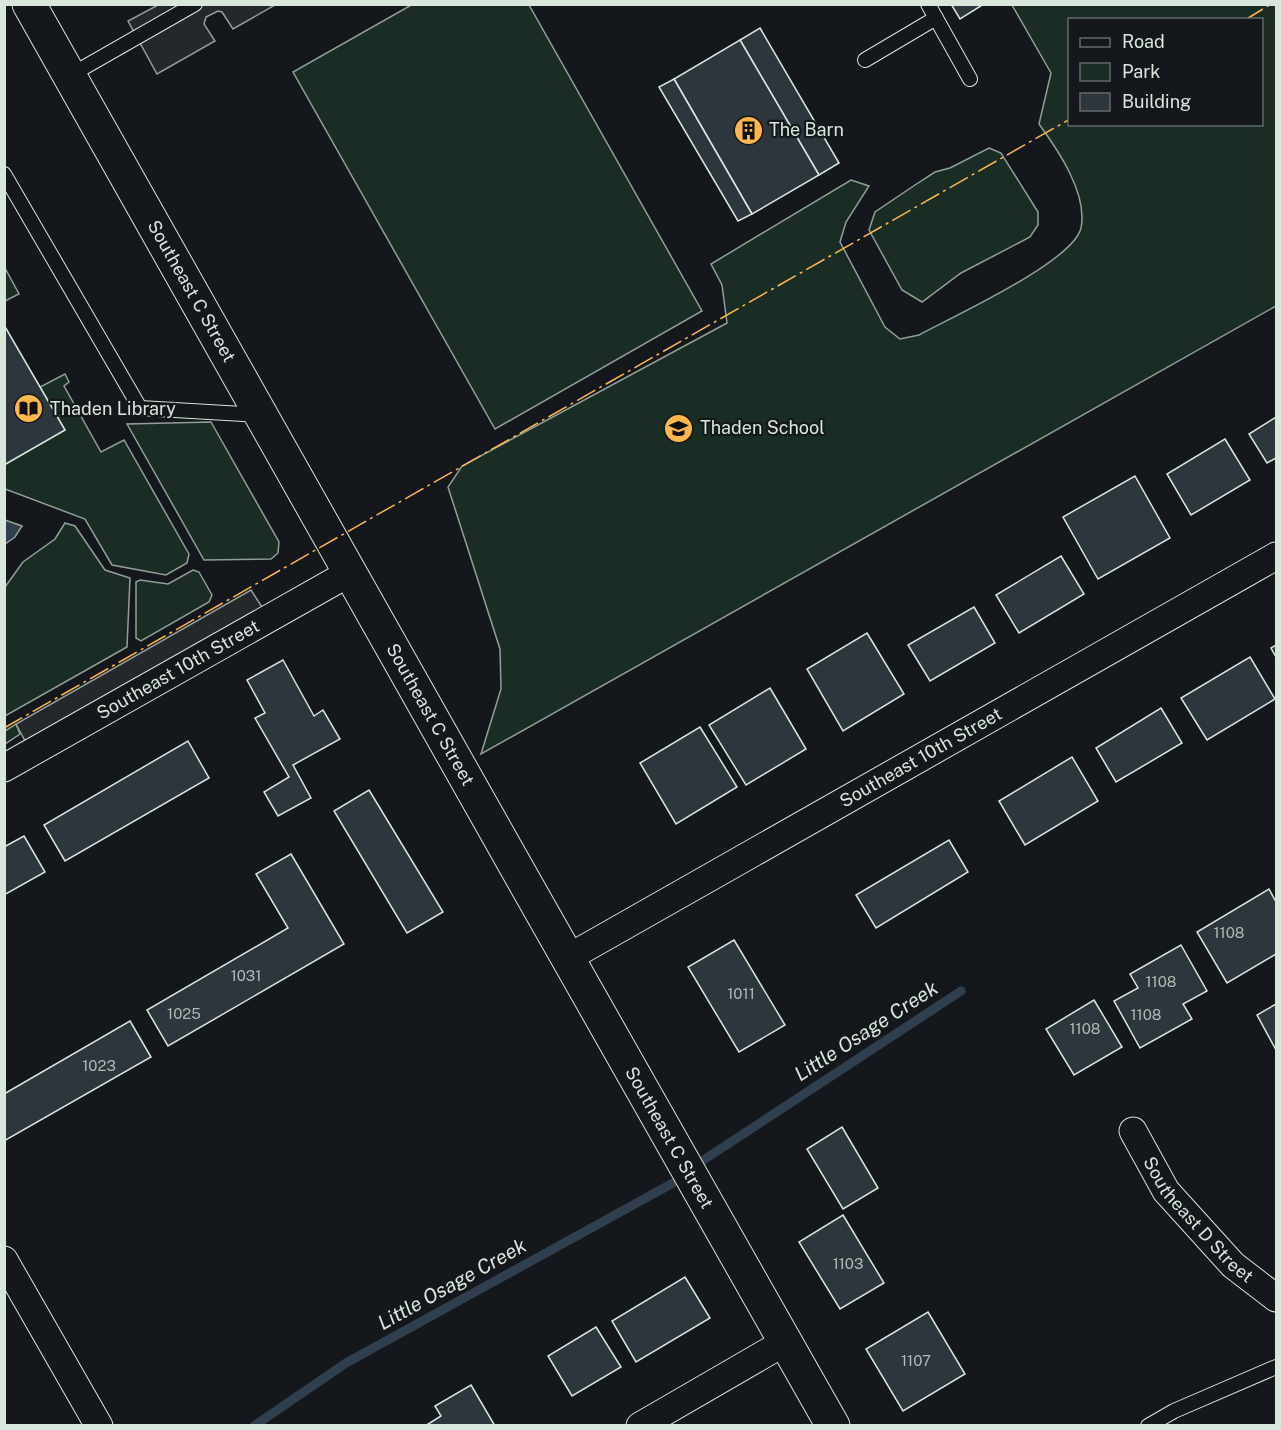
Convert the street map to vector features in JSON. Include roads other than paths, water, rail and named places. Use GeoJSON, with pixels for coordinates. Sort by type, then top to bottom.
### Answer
{"type":"FeatureCollection","features":[{"type":"Feature","properties":{"kind":"street","name":"Southeast C Street"},"geometry":{"type":"LineString","coordinates":[[28,4],[351,572],[566,959],[833,1425]]}},
{"type":"Feature","properties":{"kind":"street","name":"Southeast 10th Street"},"geometry":{"type":"LineString","coordinates":[[566,959],[1276,556]]}},
{"type":"Feature","properties":{"kind":"street","name":"Southeast 10th Street"},"geometry":{"type":"LineString","coordinates":[[4,768],[351,572]]}},
{"type":"Feature","properties":{"kind":"street","name":"Southeast D Street"},"geometry":{"type":"LineString","coordinates":[[1133,1131],[1166,1191],[1233,1265],[1276,1298]]}},
{"type":"Feature","properties":{"kind":"street"},"geometry":{"type":"LineString","coordinates":[[4,1260],[99,1425]]}},
{"type":"Feature","properties":{"kind":"street"},"geometry":{"type":"LineString","coordinates":[[640,1425],[785,1342]]}},
{"type":"Feature","properties":{"kind":"lane"},"geometry":{"type":"LineString","coordinates":[[69,76],[195,4]]}},
{"type":"Feature","properties":{"kind":"lane"},"geometry":{"type":"LineString","coordinates":[[928,4],[970,79]]}},
{"type":"Feature","properties":{"kind":"lane"},"geometry":{"type":"LineString","coordinates":[[865,60],[936,18]]}},
{"type":"Feature","properties":{"kind":"lane"},"geometry":{"type":"LineString","coordinates":[[4,174],[140,408],[262,415]]}},
{"type":"Feature","properties":{"kind":"lane"},"geometry":{"type":"LineString","coordinates":[[1148,1425],[1174,1411],[1276,1367]]}},
{"type":"Feature","properties":{"kind":"water"},"geometry":{"type":"Polygon","coordinates":[[[5,520],[22,526],[15,537],[5,544],[5,520]]]}},
{"type":"Feature","properties":{"kind":"waterway","name":"Little Osage Creek"},"geometry":{"type":"LineString","coordinates":[[702,1161],[961,991]]}},
{"type":"Feature","properties":{"kind":"waterway","name":"Little Osage Creek"},"geometry":{"type":"LineString","coordinates":[[254,1426],[346,1363],[673,1183]]}},
{"type":"Feature","properties":{"kind":"place","name":"The Barn"},"geometry":{"type":"Point","coordinates":[748,130]}},
{"type":"Feature","properties":{"kind":"place","name":"Thaden Library"},"geometry":{"type":"Point","coordinates":[29,409]}},
{"type":"Feature","properties":{"kind":"place","name":"Thaden School"},"geometry":{"type":"Point","coordinates":[679,428]}}]}
